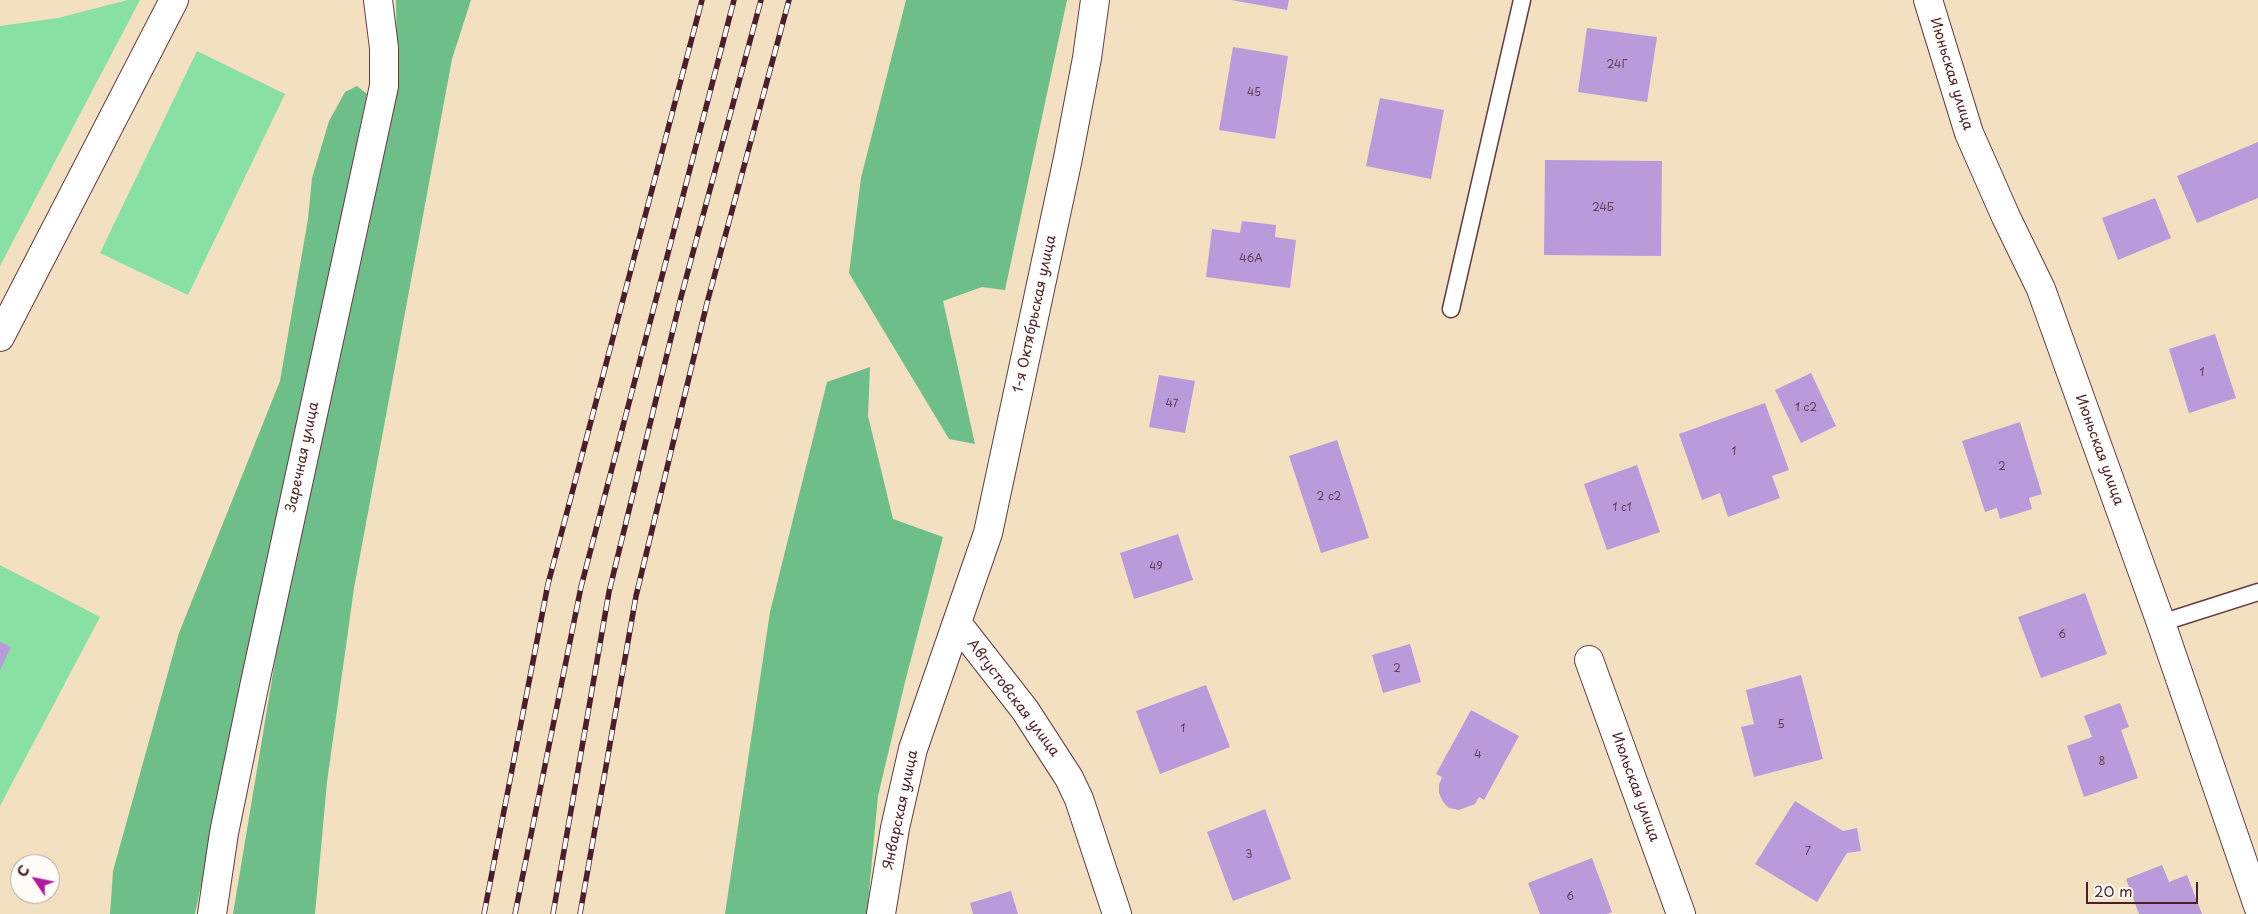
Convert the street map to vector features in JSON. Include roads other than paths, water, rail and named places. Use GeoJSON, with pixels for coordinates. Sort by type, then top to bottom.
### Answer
{"type":"FeatureCollection","features":[{"type":"Feature","properties":{"kind":"street"},"geometry":{"type":"LineString","coordinates":[[0,337],[174,0]]}},
{"type":"Feature","properties":{"kind":"street","name":"Заречная улица"},"geometry":{"type":"LineString","coordinates":[[212,914],[224,833],[256,677],[384,86],[384,48],[378,0]]}},
{"type":"Feature","properties":{"kind":"street","name":"1-я Октябрьская улица"},"geometry":{"type":"LineString","coordinates":[[957,623],[988,533],[1068,158],[1087,58],[1095,0]]}},
{"type":"Feature","properties":{"kind":"street","name":"Июньская улица"},"geometry":{"type":"LineString","coordinates":[[1928,0],[1969,133],[2006,217],[2041,289],[2161,623],[2258,906]]}},
{"type":"Feature","properties":{"kind":"street","name":"Январская улица"},"geometry":{"type":"LineString","coordinates":[[881,914],[906,775],[928,703],[957,623]]}},
{"type":"Feature","properties":{"kind":"street","name":"Августовская улица"},"geometry":{"type":"LineString","coordinates":[[957,623],[1026,710],[1069,778],[1080,800],[1117,914]]}},
{"type":"Feature","properties":{"kind":"street","name":"Июльская улица"},"geometry":{"type":"LineString","coordinates":[[1589,660],[1680,914]]}},
{"type":"Feature","properties":{"kind":"lane"},"geometry":{"type":"LineString","coordinates":[[1451,309],[1522,0]]}},
{"type":"Feature","properties":{"kind":"lane"},"geometry":{"type":"LineString","coordinates":[[2161,623],[2258,592]]}},
{"type":"Feature","properties":{"kind":"railway"},"geometry":{"type":"LineString","coordinates":[[484,914],[548,584],[702,0]]}},
{"type":"Feature","properties":{"kind":"railway"},"geometry":{"type":"LineString","coordinates":[[515,914],[581,587],[734,0]]}},
{"type":"Feature","properties":{"kind":"railway"},"geometry":{"type":"LineString","coordinates":[[553,914],[609,592],[681,297],[761,0]]}},
{"type":"Feature","properties":{"kind":"railway"},"geometry":{"type":"LineString","coordinates":[[580,914],[636,596],[707,303],[789,0]]}}]}
